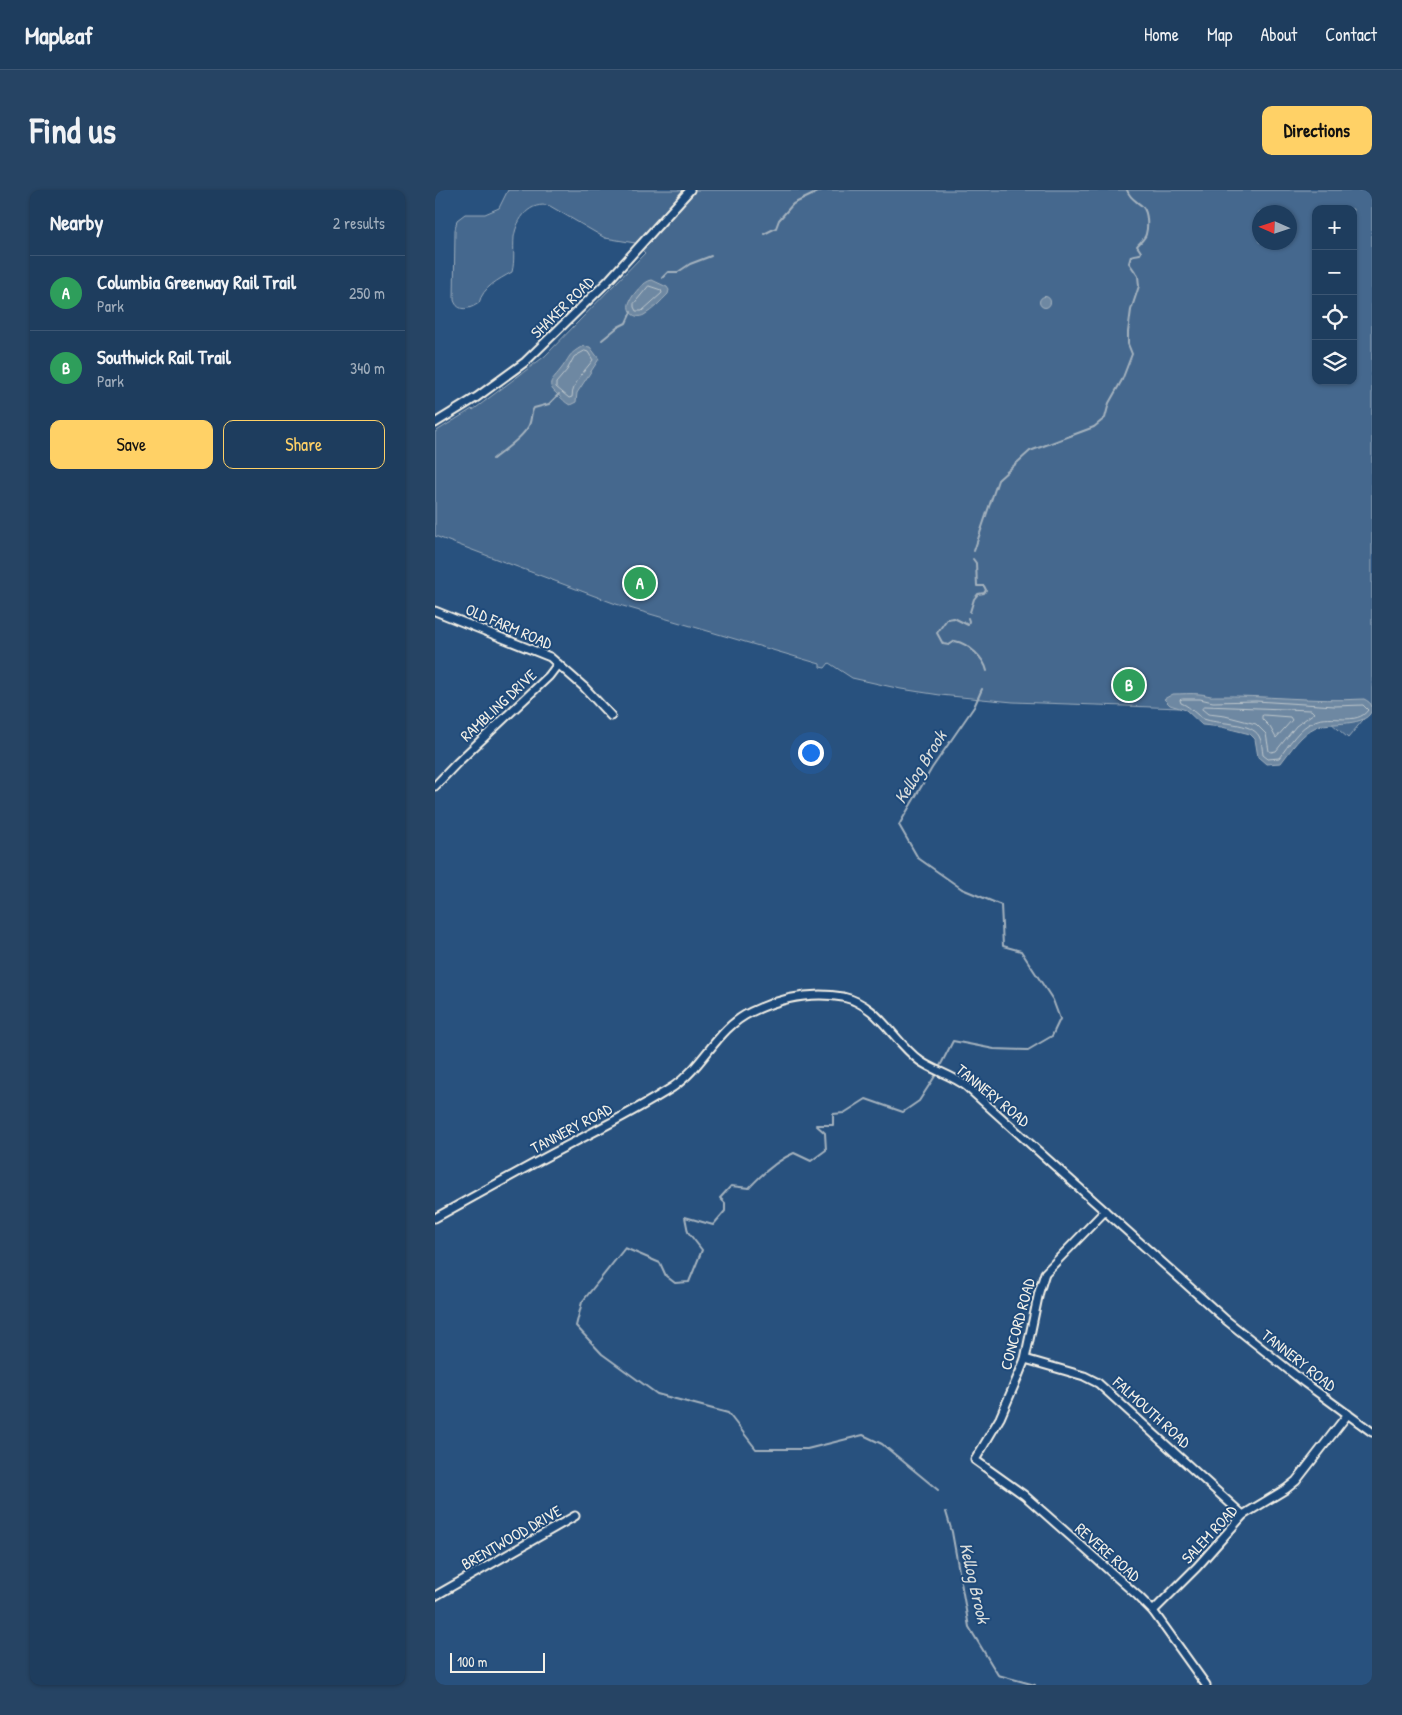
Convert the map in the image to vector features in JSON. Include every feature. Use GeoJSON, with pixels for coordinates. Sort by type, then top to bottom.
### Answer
{"type":"FeatureCollection","features":[{"type":"Feature","properties":{"kind":"street","name":"SHAKER ROAD"},"geometry":{"type":"LineString","coordinates":[[435,423],[525,362],[608,281],[690,190]]}},
{"type":"Feature","properties":{"kind":"street","name":"OLD FARM ROAD"},"geometry":{"type":"LineString","coordinates":[[435,611],[550,657],[584,687],[611,716]]}},
{"type":"Feature","properties":{"kind":"street","name":"RAMBLING DRIVE"},"geometry":{"type":"LineString","coordinates":[[435,786],[549,676],[558,664]]}},
{"type":"Feature","properties":{"kind":"street","name":"TANNERY ROAD"},"geometry":{"type":"LineString","coordinates":[[435,1218],[606,1126],[671,1088],[694,1069],[719,1036],[734,1022],[751,1011],[787,998],[828,995],[845,998],[861,1003],[875,1014],[914,1056],[931,1067],[960,1081],[1226,1320],[1305,1383],[1372,1432]]}},
{"type":"Feature","properties":{"kind":"street","name":"CONCORD ROAD"},"geometry":{"type":"LineString","coordinates":[[976,1459],[1000,1418],[1025,1359],[1039,1292],[1045,1273],[1105,1211]]}},
{"type":"Feature","properties":{"kind":"street","name":"FALMOUTH ROAD"},"geometry":{"type":"LineString","coordinates":[[1025,1359],[1084,1376],[1098,1383],[1243,1515]]}},
{"type":"Feature","properties":{"kind":"street","name":"SALEM ROAD"},"geometry":{"type":"LineString","coordinates":[[1153,1611],[1197,1567],[1243,1515],[1296,1481],[1347,1414]]}},
{"type":"Feature","properties":{"kind":"street","name":"REVERE ROAD"},"geometry":{"type":"LineString","coordinates":[[976,1459],[1029,1499],[1153,1611],[1206,1685]]}},
{"type":"Feature","properties":{"kind":"street","name":"BRENTWOOD DRIVE"},"geometry":{"type":"LineString","coordinates":[[435,1596],[575,1516]]}},
{"type":"Feature","properties":{"kind":"shaded area"},"geometry":{"type":"Polygon","coordinates":[[[508,190],[1372,190],[1372,709],[1348,738],[1320,713],[1013,702],[901,689],[852,678],[829,663],[825,668],[820,667],[820,664],[616,604],[435,536],[435,432],[473,410],[545,356],[645,253],[635,243],[605,238],[550,206],[536,206],[526,212],[518,223],[514,237],[512,272],[488,288],[479,303],[465,309],[458,307],[454,300],[455,230],[457,220],[465,214],[485,214],[499,208],[508,190]]]}},
{"type":"Feature","properties":{"kind":"water"},"geometry":{"type":"Polygon","coordinates":[[[652,280],[667,287],[669,290],[668,294],[644,315],[637,316],[632,314],[629,308],[630,301],[639,288],[652,280]]]}},
{"type":"Feature","properties":{"kind":"water"},"geometry":{"type":"Polygon","coordinates":[[[1045,296],[1051,302],[1045,308],[1039,302],[1045,296]]]}},
{"type":"Feature","properties":{"kind":"water"},"geometry":{"type":"Polygon","coordinates":[[[583,346],[590,347],[599,359],[577,393],[576,402],[570,405],[554,391],[551,387],[551,382],[572,354],[583,346]]]}},
{"type":"Feature","properties":{"kind":"water"},"geometry":{"type":"Polygon","coordinates":[[[1173,694],[1327,700],[1364,699],[1372,707],[1370,714],[1365,719],[1316,727],[1301,738],[1281,763],[1266,764],[1258,757],[1255,739],[1250,734],[1222,727],[1202,725],[1186,710],[1170,705],[1164,699],[1173,694]]]}},
{"type":"Feature","properties":{"kind":"waterway"},"geometry":{"type":"LineString","coordinates":[[764,234],[776,228],[779,220],[793,204],[822,190]]}},
{"type":"Feature","properties":{"kind":"waterway","name":"Kellog Brook"},"geometry":{"type":"LineString","coordinates":[[974,551],[998,480],[1030,451],[1094,427],[1105,418],[1109,403],[1122,380],[1132,354],[1128,344],[1128,332],[1131,310],[1139,286],[1138,276],[1129,263],[1131,256],[1140,254],[1141,252],[1137,246],[1144,239],[1147,231],[1145,210],[1132,198],[1127,190]]}},
{"type":"Feature","properties":{"kind":"waterway"},"geometry":{"type":"LineString","coordinates":[[662,278],[668,272],[678,272],[690,264],[711,256]]}},
{"type":"Feature","properties":{"kind":"waterway"},"geometry":{"type":"LineString","coordinates":[[602,340],[626,323],[631,312]]}},
{"type":"Feature","properties":{"kind":"waterway"},"geometry":{"type":"LineString","coordinates":[[493,459],[521,436],[529,425],[534,408],[549,404],[559,394]]}},
{"type":"Feature","properties":{"kind":"waterway","name":"Kellog Brook"},"geometry":{"type":"LineString","coordinates":[[970,612],[974,599],[978,594],[984,593],[986,590],[984,586],[977,586],[976,563],[973,559]]}},
{"type":"Feature","properties":{"kind":"waterway","name":"Kellog Brook"},"geometry":{"type":"LineString","coordinates":[[968,618],[968,625],[954,618],[947,619],[937,633],[943,644],[949,645],[955,641],[970,648],[983,661],[987,671]]}},
{"type":"Feature","properties":{"kind":"waterway","name":"Kellog Brook"},"geometry":{"type":"LineString","coordinates":[[939,1068],[953,1041],[994,1049],[1028,1050],[1052,1036],[1060,1019],[1053,1000],[1021,951],[1003,946],[1001,905],[962,889],[918,858],[899,825],[932,768],[974,707],[982,689]]}},
{"type":"Feature","properties":{"kind":"waterway","name":"Kellog Brook"},"geometry":{"type":"LineString","coordinates":[[937,1073],[919,1101],[903,1112],[866,1099],[844,1113],[833,1114],[833,1125],[816,1125],[825,1133],[826,1150],[811,1161],[794,1153],[770,1168],[749,1188],[731,1186],[720,1198],[725,1203],[725,1211],[713,1225],[685,1217],[688,1232],[702,1250],[689,1282],[675,1283],[666,1276],[660,1263],[625,1248],[582,1302],[576,1326],[602,1354],[657,1394],[728,1413],[756,1449],[807,1449],[863,1435],[882,1444],[938,1490]]}},
{"type":"Feature","properties":{"kind":"waterway","name":"Kellog Brook"},"geometry":{"type":"LineString","coordinates":[[946,1512],[952,1532],[969,1627],[998,1675],[1035,1685]]}},
{"type":"Feature","properties":{"kind":"place","name":"Columbia Greenway Rail Trail"},"geometry":{"type":"Point","coordinates":[640,583]}},
{"type":"Feature","properties":{"kind":"place","name":"Southwick Rail Trail"},"geometry":{"type":"Point","coordinates":[1129,685]}}]}
